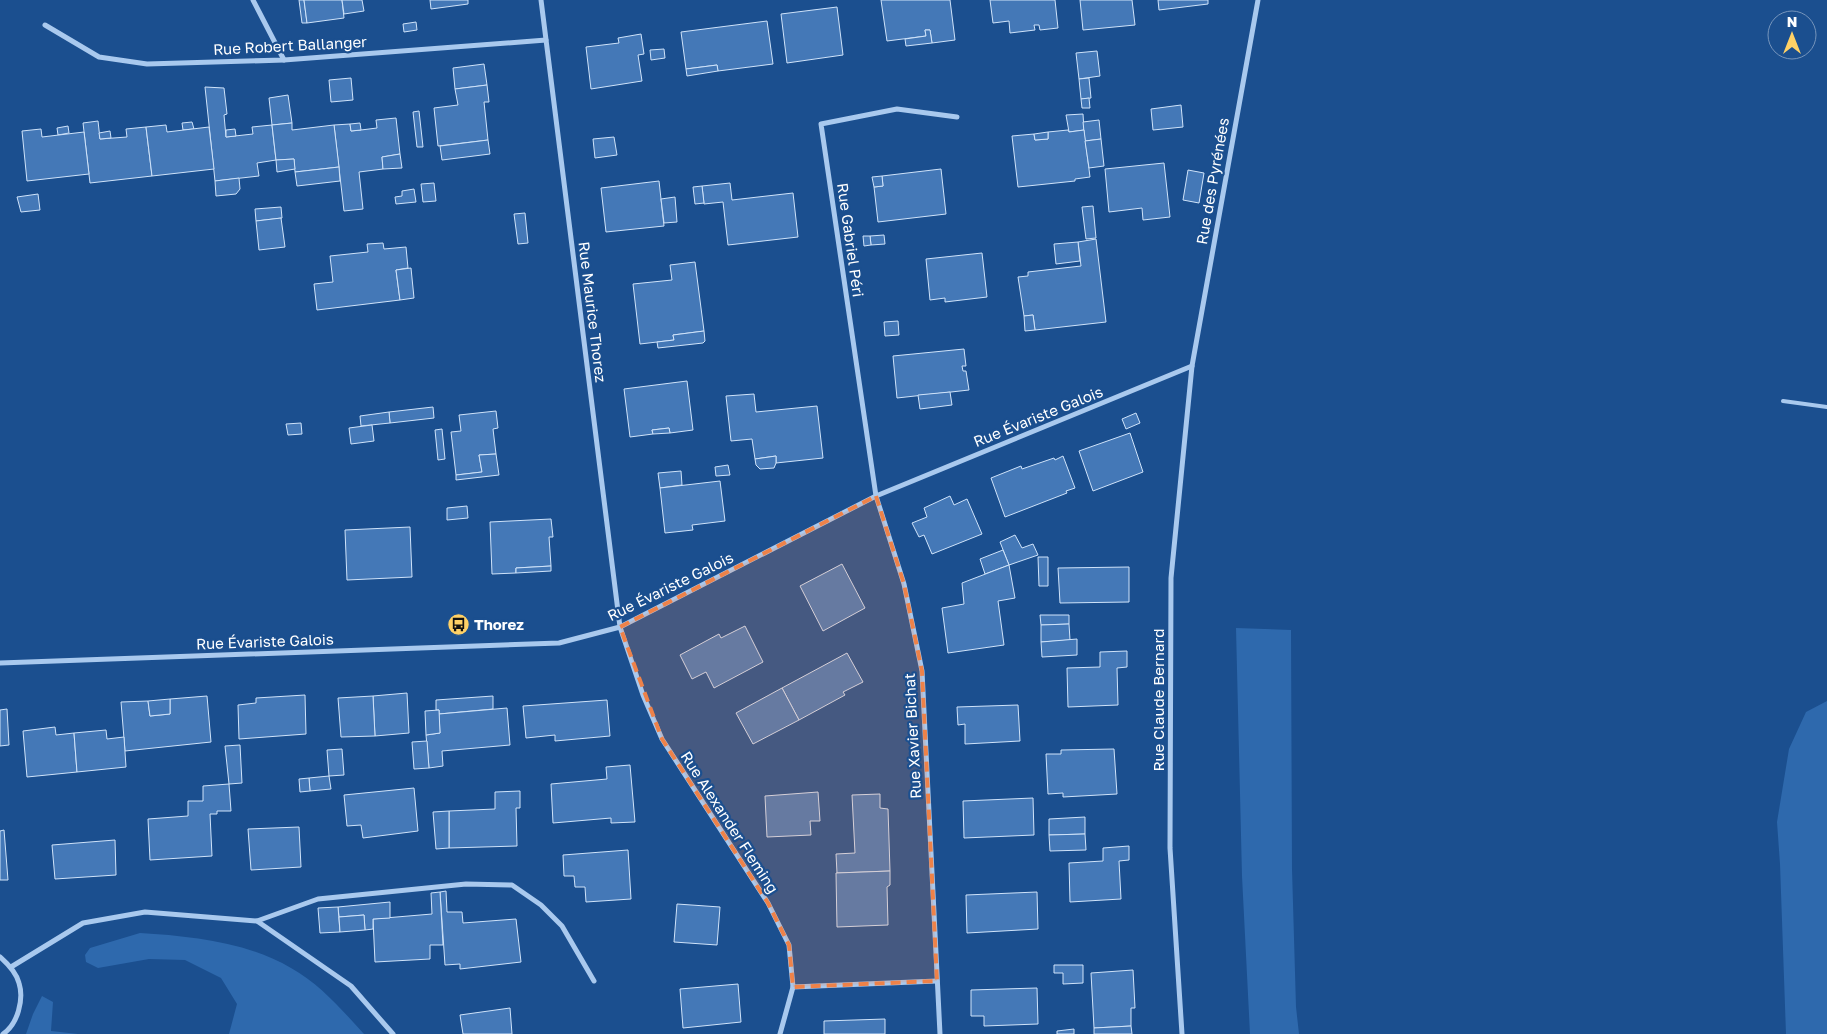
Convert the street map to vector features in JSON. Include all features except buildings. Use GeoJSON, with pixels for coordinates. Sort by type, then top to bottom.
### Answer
{"type":"FeatureCollection","features":[{"type":"Feature","properties":{"kind":"street"},"geometry":{"type":"LineString","coordinates":[[253,0],[284,60]]}},
{"type":"Feature","properties":{"kind":"street","name":"Rue Maurice Thorez"},"geometry":{"type":"LineString","coordinates":[[541,0],[620,627]]}},
{"type":"Feature","properties":{"kind":"street","name":"Rue des Pyrénées"},"geometry":{"type":"LineString","coordinates":[[1192,366],[1258,0]]}},
{"type":"Feature","properties":{"kind":"street","name":"Rue Robert Ballanger"},"geometry":{"type":"LineString","coordinates":[[45,25],[99,57],[147,64],[284,60],[546,40]]}},
{"type":"Feature","properties":{"kind":"street","name":"Rue Gabriel Péri"},"geometry":{"type":"LineString","coordinates":[[876,496],[821,124],[897,109],[957,117]]}},
{"type":"Feature","properties":{"kind":"street","name":"Rue Évariste Galois"},"geometry":{"type":"LineString","coordinates":[[0,663],[559,643],[620,627],[876,496],[1192,366]]}},
{"type":"Feature","properties":{"kind":"street","name":"Rue Claude Bernard"},"geometry":{"type":"LineString","coordinates":[[1182,1034],[1170,848],[1171,578],[1192,366]]}},
{"type":"Feature","properties":{"kind":"street","name":"Rue Xavier Bichat"},"geometry":{"type":"LineString","coordinates":[[876,496],[904,584],[922,671],[940,1034]]}},
{"type":"Feature","properties":{"kind":"street","name":"Rue Alexander Fleming"},"geometry":{"type":"LineString","coordinates":[[620,627],[642,694],[662,739],[768,903],[788,945],[793,987],[780,1034]]}},
{"type":"Feature","properties":{"kind":"street"},"geometry":{"type":"LineString","coordinates":[[11,967],[83,923],[145,912],[257,921],[318,899],[466,884],[512,885],[541,905],[562,926],[594,980]]}},
{"type":"Feature","properties":{"kind":"street"},"geometry":{"type":"LineString","coordinates":[[257,921],[351,986],[393,1034]]}},
{"type":"Feature","properties":{"kind":"street"},"geometry":{"type":"LineString","coordinates":[[0,957],[11,967],[19,982],[21,1000],[16,1017],[3,1034]]}},
{"type":"Feature","properties":{"kind":"street"},"geometry":{"type":"LineString","coordinates":[[793,987],[937,980]]}},
{"type":"Feature","properties":{"kind":"lane"},"geometry":{"type":"LineString","coordinates":[[1783,401],[1827,407]]}},
{"type":"Feature","properties":{"kind":"highlighted area"},"geometry":{"type":"Polygon","coordinates":[[[876,496],[904,584],[922,671],[937,981],[793,987],[789,945],[768,903],[662,739],[620,627],[876,496]]]}},
{"type":"Feature","properties":{"kind":"shaded area"},"geometry":{"type":"Polygon","coordinates":[[[1236,628],[1291,630],[1292,869],[1296,1007],[1299,1034],[1250,1034],[1242,876],[1236,628]]]}},
{"type":"Feature","properties":{"kind":"shaded area"},"geometry":{"type":"Polygon","coordinates":[[[1827,701],[1827,1034],[1786,1034],[1777,822],[1789,749],[1806,712],[1827,701]]]}},
{"type":"Feature","properties":{"kind":"shaded area"},"geometry":{"type":"Polygon","coordinates":[[[140,933],[218,942],[237,946],[274,959],[302,974],[312,982],[364,1034],[229,1034],[237,1004],[221,978],[185,960],[149,959],[98,968],[86,962],[85,955],[90,948],[140,933]]]}},
{"type":"Feature","properties":{"kind":"shaded area"},"geometry":{"type":"Polygon","coordinates":[[[42,996],[53,1002],[51,1031],[78,1034],[26,1034],[42,996]]]}},
{"type":"Feature","properties":{"kind":"place","name":"Thorez"},"geometry":{"type":"Point","coordinates":[458,624]}}]}
